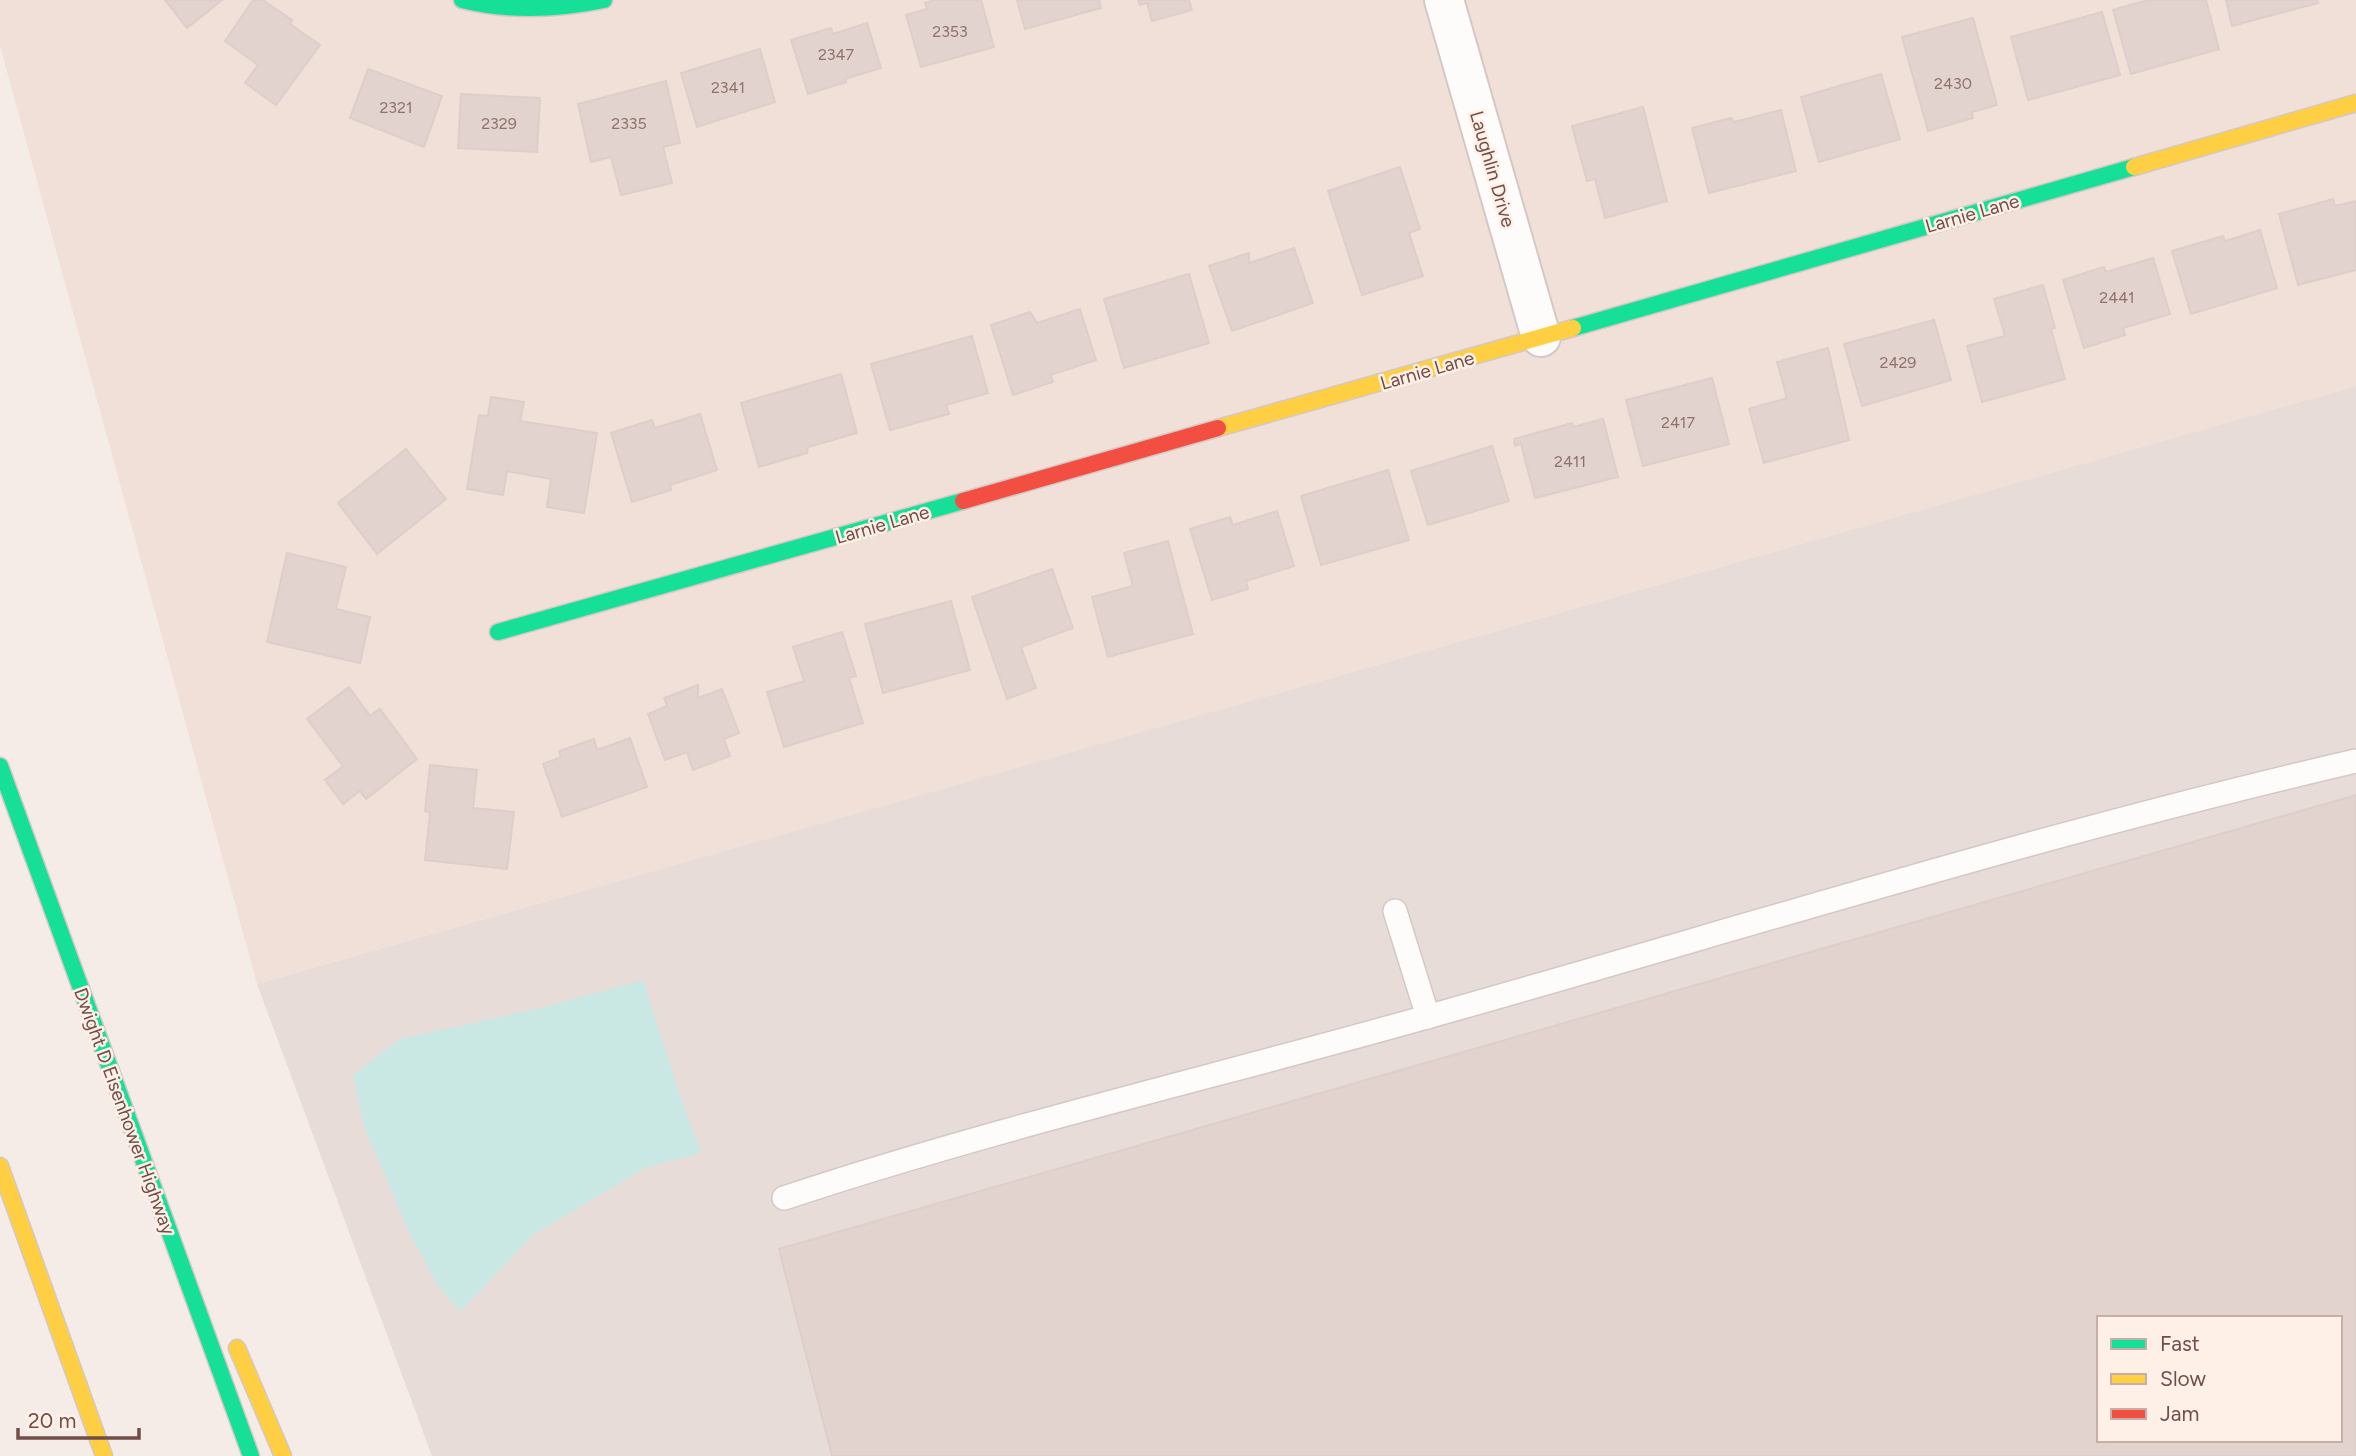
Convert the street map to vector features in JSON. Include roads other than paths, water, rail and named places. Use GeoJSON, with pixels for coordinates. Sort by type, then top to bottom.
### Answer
{"type":"FeatureCollection","features":[{"type":"Feature","properties":{"kind":"main road"},"geometry":{"type":"LineString","coordinates":[[462,0],[524,8],[564,7],[604,0]]}},
{"type":"Feature","properties":{"kind":"main road","name":"Larnie Lane"},"geometry":{"type":"LineString","coordinates":[[498,632],[2356,103]]}},
{"type":"Feature","properties":{"kind":"main road","name":"Dwight D Eisenhower Highway"},"geometry":{"type":"LineString","coordinates":[[0,766],[251,1456]]}},
{"type":"Feature","properties":{"kind":"main road"},"geometry":{"type":"LineString","coordinates":[[58,925],[181,1216]]}},
{"type":"Feature","properties":{"kind":"main road"},"geometry":{"type":"LineString","coordinates":[[0,1166],[104,1456]]}},
{"type":"Feature","properties":{"kind":"main road"},"geometry":{"type":"LineString","coordinates":[[229,1330],[283,1456]]}},
{"type":"Feature","properties":{"kind":"street","name":"Laughlin Drive"},"geometry":{"type":"LineString","coordinates":[[1444,0],[1541,337]]}},
{"type":"Feature","properties":{"kind":"lane"},"geometry":{"type":"LineString","coordinates":[[784,1198],[883,1165],[1428,1017],[1988,854],[2210,795],[2356,761]]}},
{"type":"Feature","properties":{"kind":"lane"},"geometry":{"type":"LineString","coordinates":[[1395,911],[1428,1017]]}},
{"type":"Feature","properties":{"kind":"water"},"geometry":{"type":"Polygon","coordinates":[[[643,980],[701,1153],[645,1168],[533,1235],[460,1312],[438,1286],[410,1234],[365,1129],[353,1075],[400,1039],[537,1009],[643,980]]]}}]}
